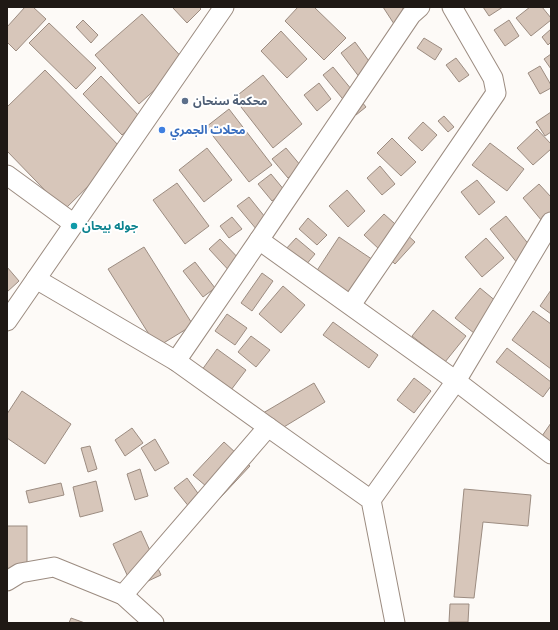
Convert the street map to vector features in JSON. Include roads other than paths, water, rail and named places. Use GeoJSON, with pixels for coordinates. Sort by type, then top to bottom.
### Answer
{"type":"FeatureCollection","features":[{"type":"Feature","properties":{"kind":"street"},"geometry":{"type":"LineString","coordinates":[[7,321],[224,7]]}},
{"type":"Feature","properties":{"kind":"street"},"geometry":{"type":"LineString","coordinates":[[176,361],[411,15],[420,7]]}},
{"type":"Feature","properties":{"kind":"street"},"geometry":{"type":"LineString","coordinates":[[351,305],[496,93],[493,78],[452,7]]}},
{"type":"Feature","properties":{"kind":"street"},"geometry":{"type":"LineString","coordinates":[[7,175],[74,224]]}},
{"type":"Feature","properties":{"kind":"street"},"geometry":{"type":"LineString","coordinates":[[372,500],[456,380],[551,222]]}},
{"type":"Feature","properties":{"kind":"street"},"geometry":{"type":"LineString","coordinates":[[259,240],[456,380],[551,454]]}},
{"type":"Feature","properties":{"kind":"street"},"geometry":{"type":"LineString","coordinates":[[36,279],[176,361],[372,500],[395,623]]}},
{"type":"Feature","properties":{"kind":"street"},"geometry":{"type":"LineString","coordinates":[[123,595],[268,427]]}},
{"type":"Feature","properties":{"kind":"street"},"geometry":{"type":"LineString","coordinates":[[7,581],[20,573],[54,567],[123,595],[154,623]]}},
{"type":"Feature","properties":{"kind":"place","name":"محكمة سنحان"},"geometry":{"type":"Point","coordinates":[185,101]}},
{"type":"Feature","properties":{"kind":"place","name":"محلات الجمري"},"geometry":{"type":"Point","coordinates":[162,130]}},
{"type":"Feature","properties":{"kind":"place","name":"جوله بيحان"},"geometry":{"type":"Point","coordinates":[74,226]}}]}
